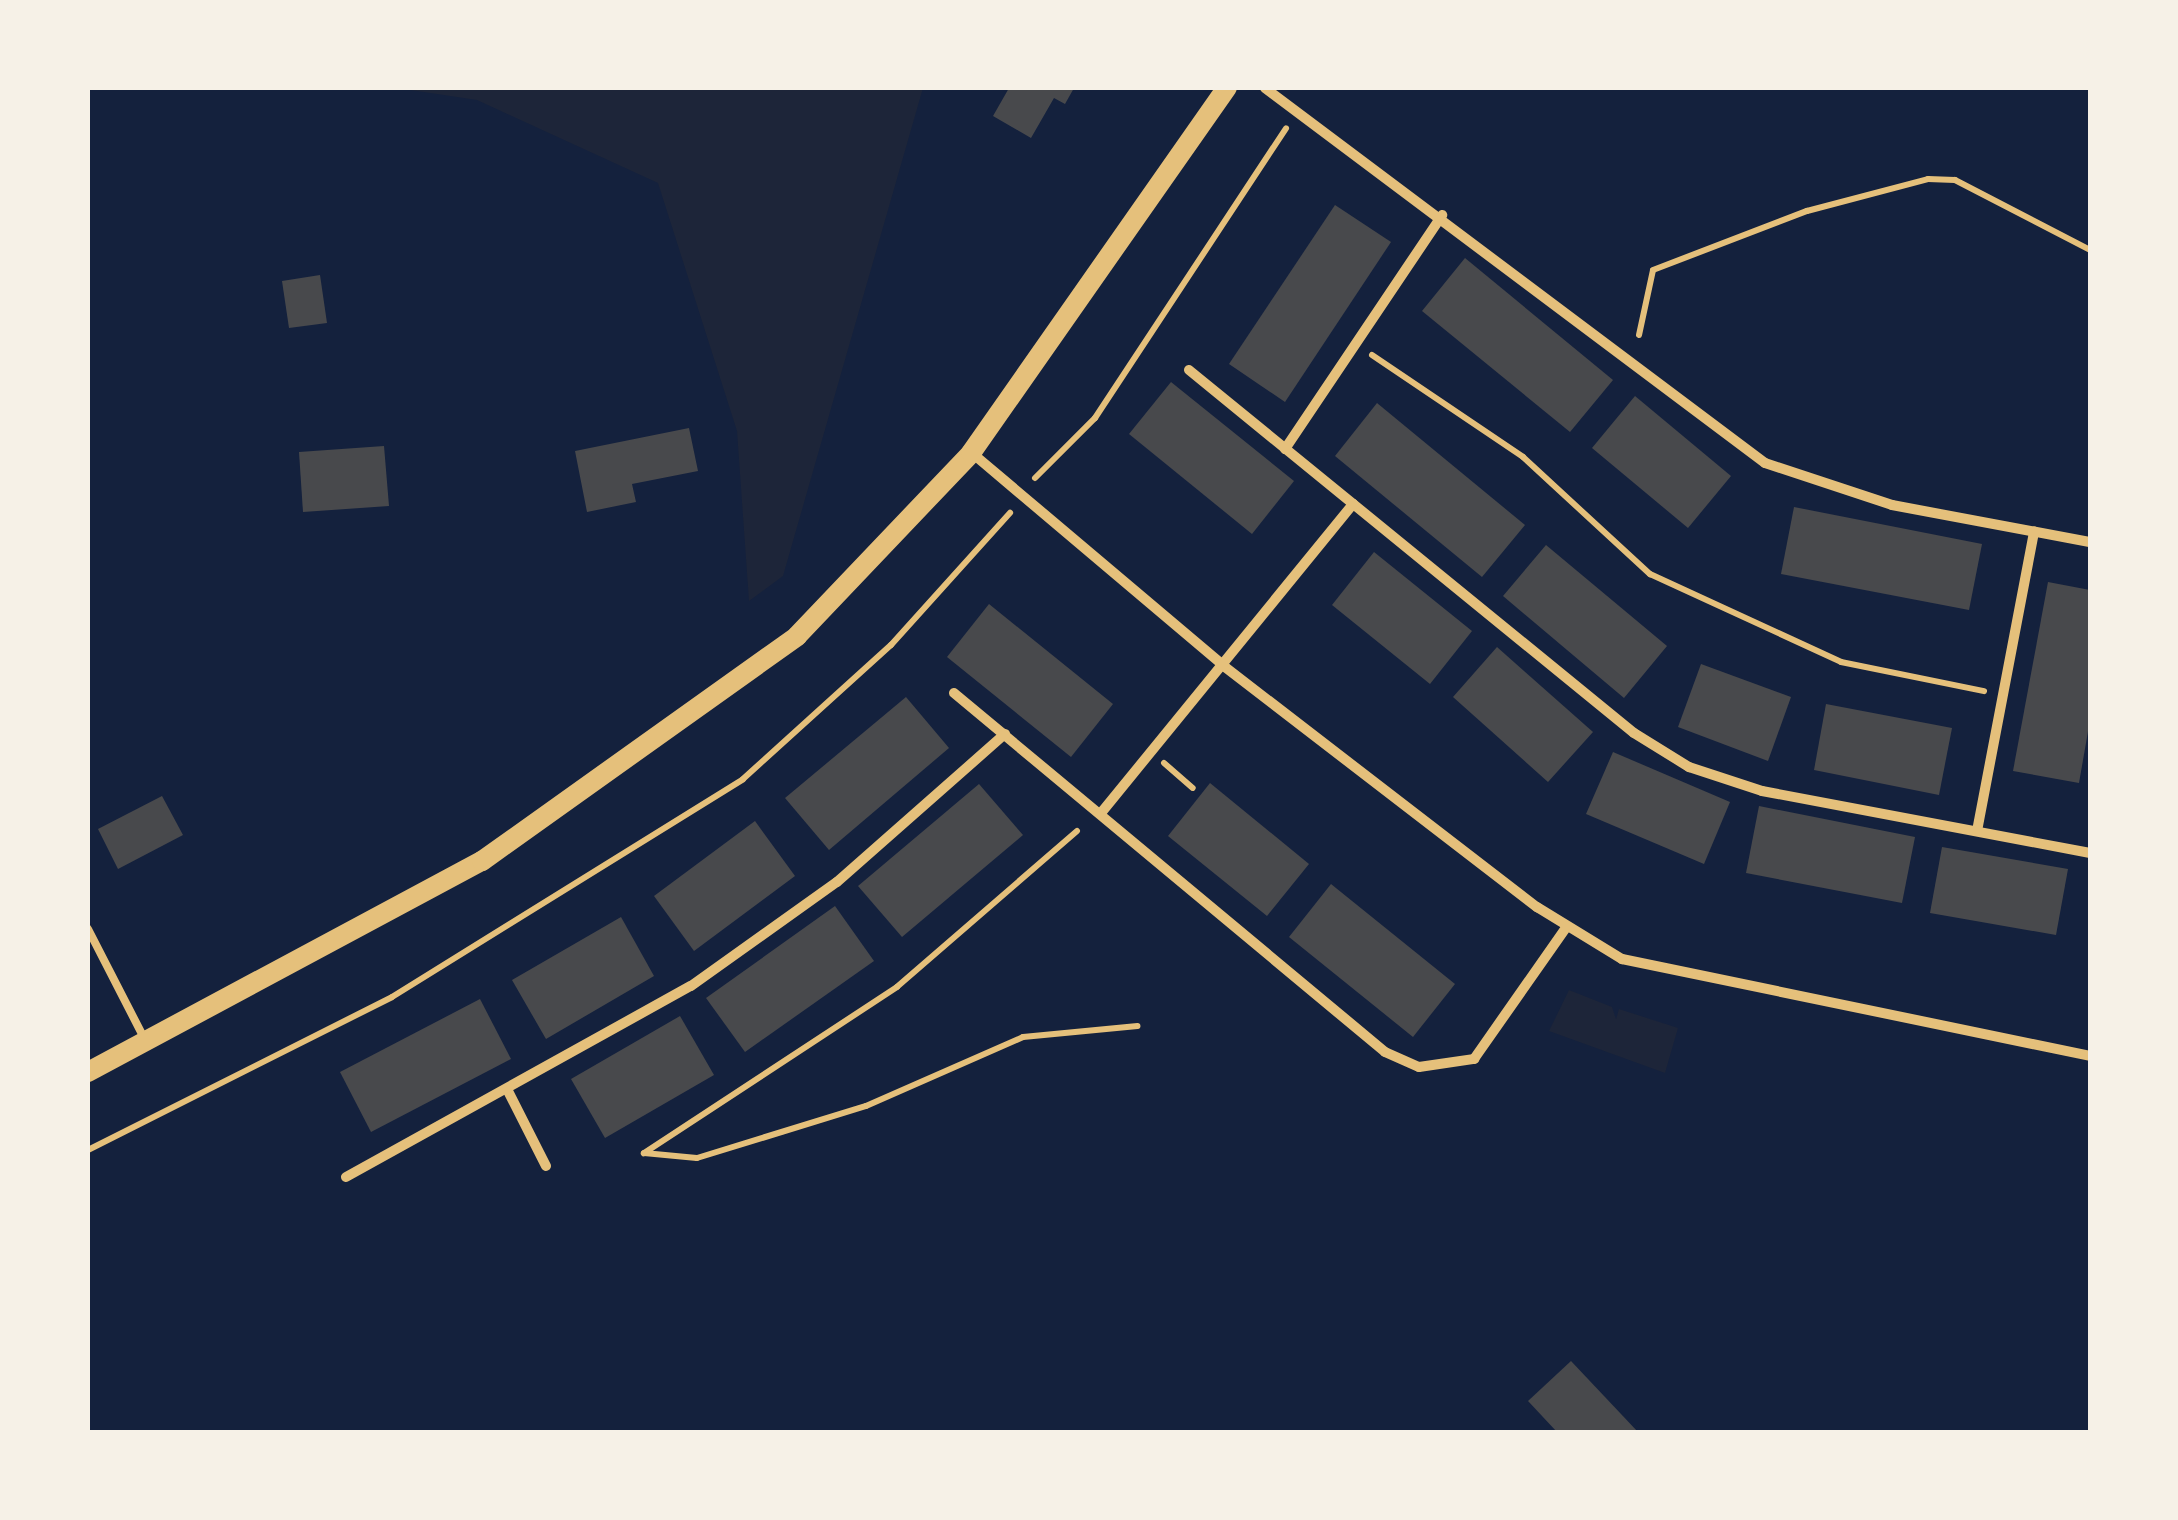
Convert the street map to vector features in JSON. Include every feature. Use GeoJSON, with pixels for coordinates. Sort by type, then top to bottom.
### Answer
{"type":"FeatureCollection","features":[{"type":"Feature","properties":{"kind":"main road"},"geometry":{"type":"LineString","coordinates":[[88,1072],[482,861],[598,785],[797,636],[971,453],[1227,88]]}},
{"type":"Feature","properties":{"kind":"street"},"geometry":{"type":"LineString","coordinates":[[1265,88],[1442,215],[1765,463],[1892,505],[2090,542]]}},
{"type":"Feature","properties":{"kind":"street"},"geometry":{"type":"LineString","coordinates":[[1286,448],[1442,215]]}},
{"type":"Feature","properties":{"kind":"street"},"geometry":{"type":"LineString","coordinates":[[1188,370],[1634,733],[1689,767],[1762,791],[2090,853]]}},
{"type":"Feature","properties":{"kind":"street"},"geometry":{"type":"LineString","coordinates":[[971,453],[1225,667],[1567,926],[1622,959],[1702,981],[2090,1056]]}},
{"type":"Feature","properties":{"kind":"street"},"geometry":{"type":"LineString","coordinates":[[1101,813],[1225,667],[1353,504]]}},
{"type":"Feature","properties":{"kind":"street"},"geometry":{"type":"LineString","coordinates":[[1977,832],[2034,532]]}},
{"type":"Feature","properties":{"kind":"street"},"geometry":{"type":"LineString","coordinates":[[954,693],[1385,1052],[1418,1067],[1474,1059],[1567,926]]}},
{"type":"Feature","properties":{"kind":"street"},"geometry":{"type":"LineString","coordinates":[[346,1177],[508,1091],[692,986],[805,905],[1005,734]]}},
{"type":"Feature","properties":{"kind":"street"},"geometry":{"type":"LineString","coordinates":[[508,1091],[546,1166]]}},
{"type":"Feature","properties":{"kind":"lane"},"geometry":{"type":"LineString","coordinates":[[88,929],[146,1042]]}},
{"type":"Feature","properties":{"kind":"path"},"geometry":{"type":"LineString","coordinates":[[1040,472],[1095,418],[1300,110]]}},
{"type":"Feature","properties":{"kind":"path"},"geometry":{"type":"LineString","coordinates":[[1639,335],[1653,270],[1807,211],[1928,179],[1954,180],[2090,250]]}},
{"type":"Feature","properties":{"kind":"path"},"geometry":{"type":"LineString","coordinates":[[1371,354],[1523,457],[1650,574],[1841,662],[1984,691]]}},
{"type":"Feature","properties":{"kind":"path"},"geometry":{"type":"LineString","coordinates":[[88,1150],[392,996],[743,779],[891,646],[1008,515]]}},
{"type":"Feature","properties":{"kind":"path"},"geometry":{"type":"LineString","coordinates":[[1152,753],[1193,788]]}},
{"type":"Feature","properties":{"kind":"path"},"geometry":{"type":"LineString","coordinates":[[1077,831],[897,987],[644,1153],[697,1158],[882,1100],[1023,1037],[1137,1026]]}},
{"type":"Feature","properties":{"kind":"shaded area"},"geometry":{"type":"Polygon","coordinates":[[[397,88],[923,88],[783,576],[749,601],[737,431],[658,183],[477,100],[397,88]]]}},
{"type":"Feature","properties":{"kind":"shaded area"},"geometry":{"type":"Polygon","coordinates":[[[1569,990],[1612,1007],[1616,1019],[1619,1009],[1678,1028],[1665,1073],[1549,1031],[1569,990]]]}},
{"type":"Feature","properties":{"kind":"building"},"geometry":{"type":"Polygon","coordinates":[[[1009,88],[1074,88],[1065,104],[1054,98],[1031,138],[993,116],[1009,88]]]}},
{"type":"Feature","properties":{"kind":"building"},"geometry":{"type":"Polygon","coordinates":[[[1335,205],[1391,242],[1285,402],[1229,364],[1335,205]]]}},
{"type":"Feature","properties":{"kind":"building"},"geometry":{"type":"Polygon","coordinates":[[[1465,258],[1613,380],[1570,432],[1422,311],[1465,258]]]}},
{"type":"Feature","properties":{"kind":"building"},"geometry":{"type":"Polygon","coordinates":[[[320,275],[327,323],[289,328],[282,281],[320,275]]]}},
{"type":"Feature","properties":{"kind":"building"},"geometry":{"type":"Polygon","coordinates":[[[1171,382],[1294,481],[1252,534],[1129,434],[1171,382]]]}},
{"type":"Feature","properties":{"kind":"building"},"geometry":{"type":"Polygon","coordinates":[[[1635,396],[1731,476],[1688,528],[1592,448],[1635,396]]]}},
{"type":"Feature","properties":{"kind":"building"},"geometry":{"type":"Polygon","coordinates":[[[1377,403],[1525,525],[1482,577],[1335,456],[1377,403]]]}},
{"type":"Feature","properties":{"kind":"building"},"geometry":{"type":"Polygon","coordinates":[[[689,428],[698,471],[632,484],[636,502],[587,512],[575,451],[689,428]]]}},
{"type":"Feature","properties":{"kind":"building"},"geometry":{"type":"Polygon","coordinates":[[[384,446],[389,506],[303,512],[299,452],[384,446]]]}},
{"type":"Feature","properties":{"kind":"building"},"geometry":{"type":"Polygon","coordinates":[[[1794,507],[1982,544],[1969,610],[1781,574],[1794,507]]]}},
{"type":"Feature","properties":{"kind":"building"},"geometry":{"type":"Polygon","coordinates":[[[1546,545],[1667,646],[1624,698],[1503,596],[1546,545]]]}},
{"type":"Feature","properties":{"kind":"building"},"geometry":{"type":"Polygon","coordinates":[[[1374,552],[1472,631],[1430,684],[1332,605],[1374,552]]]}},
{"type":"Feature","properties":{"kind":"building"},"geometry":{"type":"Polygon","coordinates":[[[2048,582],[2090,590],[2090,720],[2079,783],[2013,771],[2048,582]]]}},
{"type":"Feature","properties":{"kind":"building"},"geometry":{"type":"Polygon","coordinates":[[[989,604],[1113,704],[1071,757],[947,657],[989,604]]]}},
{"type":"Feature","properties":{"kind":"building"},"geometry":{"type":"Polygon","coordinates":[[[1497,647],[1593,732],[1548,782],[1453,697],[1497,647]]]}},
{"type":"Feature","properties":{"kind":"building"},"geometry":{"type":"Polygon","coordinates":[[[1701,664],[1791,697],[1768,761],[1678,727],[1701,664]]]}},
{"type":"Feature","properties":{"kind":"building"},"geometry":{"type":"Polygon","coordinates":[[[906,697],[949,748],[829,850],[785,798],[906,697]]]}},
{"type":"Feature","properties":{"kind":"building"},"geometry":{"type":"Polygon","coordinates":[[[1826,704],[1952,728],[1939,795],[1814,770],[1826,704]]]}},
{"type":"Feature","properties":{"kind":"building"},"geometry":{"type":"Polygon","coordinates":[[[1613,752],[1730,802],[1704,864],[1586,814],[1613,752]]]}},
{"type":"Feature","properties":{"kind":"building"},"geometry":{"type":"Polygon","coordinates":[[[1210,783],[1309,864],[1267,916],[1168,836],[1210,783]]]}},
{"type":"Feature","properties":{"kind":"building"},"geometry":{"type":"Polygon","coordinates":[[[979,784],[1023,835],[902,937],[858,886],[979,784]]]}},
{"type":"Feature","properties":{"kind":"building"},"geometry":{"type":"Polygon","coordinates":[[[162,796],[183,835],[118,869],[98,829],[162,796]]]}},
{"type":"Feature","properties":{"kind":"building"},"geometry":{"type":"Polygon","coordinates":[[[1759,806],[1915,837],[1902,903],[1746,873],[1759,806]]]}},
{"type":"Feature","properties":{"kind":"building"},"geometry":{"type":"Polygon","coordinates":[[[755,821],[795,876],[694,951],[654,896],[755,821]]]}},
{"type":"Feature","properties":{"kind":"building"},"geometry":{"type":"Polygon","coordinates":[[[1942,847],[2068,869],[2056,935],[1930,913],[1942,847]]]}},
{"type":"Feature","properties":{"kind":"building"},"geometry":{"type":"Polygon","coordinates":[[[1331,884],[1455,984],[1413,1037],[1289,937],[1331,884]]]}},
{"type":"Feature","properties":{"kind":"building"},"geometry":{"type":"Polygon","coordinates":[[[835,906],[874,961],[745,1052],[706,998],[835,906]]]}},
{"type":"Feature","properties":{"kind":"building"},"geometry":{"type":"Polygon","coordinates":[[[621,917],[654,976],[546,1039],[512,980],[621,917]]]}},
{"type":"Feature","properties":{"kind":"building"},"geometry":{"type":"Polygon","coordinates":[[[480,999],[511,1059],[371,1132],[340,1072],[480,999]]]}},
{"type":"Feature","properties":{"kind":"building"},"geometry":{"type":"Polygon","coordinates":[[[680,1016],[714,1075],[605,1138],[571,1079],[680,1016]]]}},
{"type":"Feature","properties":{"kind":"building"},"geometry":{"type":"Polygon","coordinates":[[[1571,1361],[1638,1432],[1557,1432],[1528,1401],[1571,1361]]]}}]}
